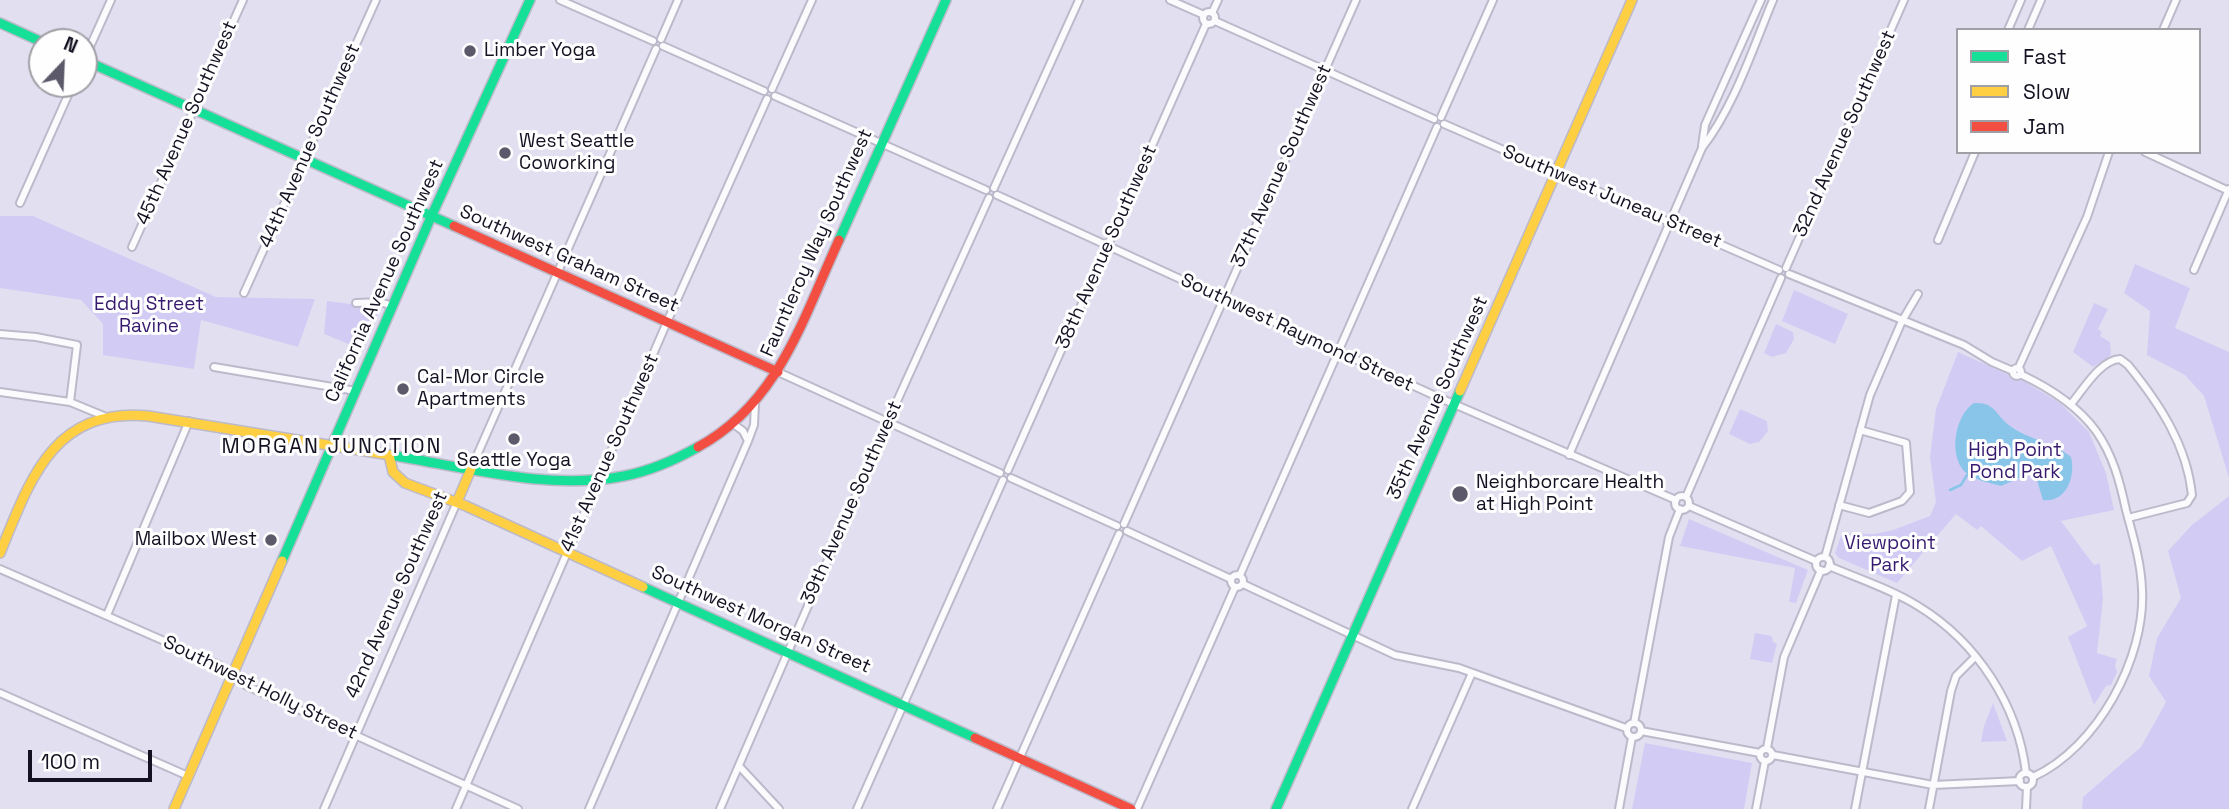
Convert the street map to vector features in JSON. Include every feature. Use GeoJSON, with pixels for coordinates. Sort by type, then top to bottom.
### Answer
{"type":"FeatureCollection","features":[{"type":"Feature","properties":{"kind":"main road","name":"California Avenue Southwest"},"geometry":{"type":"LineString","coordinates":[[174,809],[431,217],[530,0]]}},
{"type":"Feature","properties":{"kind":"main road","name":"Fauntleroy Way Southwest"},"geometry":{"type":"LineString","coordinates":[[0,553],[34,474],[47,453],[78,427],[106,416],[146,415],[189,421],[534,478],[598,480],[658,466],[706,441],[755,404],[778,372],[946,0]]}},
{"type":"Feature","properties":{"kind":"main road","name":"35th Avenue Southwest"},"geometry":{"type":"LineString","coordinates":[[1276,809],[1632,0]]}},
{"type":"Feature","properties":{"kind":"main road"},"geometry":{"type":"LineString","coordinates":[[0,23],[28,36]]}},
{"type":"Feature","properties":{"kind":"main road","name":"Southwest Graham Street"},"geometry":{"type":"LineString","coordinates":[[98,66],[778,372]]}},
{"type":"Feature","properties":{"kind":"main road","name":"Southwest Morgan Street"},"geometry":{"type":"LineString","coordinates":[[390,455],[393,472],[400,480],[567,551],[1131,809]]}},
{"type":"Feature","properties":{"kind":"main road","name":"42nd Avenue Southwest"},"geometry":{"type":"LineString","coordinates":[[457,502],[471,468]]}},
{"type":"Feature","properties":{"kind":"street"},"geometry":{"type":"LineString","coordinates":[[98,29],[111,0]]}},
{"type":"Feature","properties":{"kind":"street","name":"45th Avenue Southwest"},"geometry":{"type":"LineString","coordinates":[[132,247],[243,0]]}},
{"type":"Feature","properties":{"kind":"street","name":"44th Avenue Southwest"},"geometry":{"type":"LineString","coordinates":[[244,293],[376,0]]}},
{"type":"Feature","properties":{"kind":"street"},"geometry":{"type":"LineString","coordinates":[[560,0],[764,92],[767,99],[772,99],[812,0]]}},
{"type":"Feature","properties":{"kind":"street","name":"42nd Avenue Southwest"},"geometry":{"type":"LineString","coordinates":[[471,468],[678,0]]}},
{"type":"Feature","properties":{"kind":"street"},"geometry":{"type":"LineString","coordinates":[[992,191],[1079,0]]}},
{"type":"Feature","properties":{"kind":"street"},"geometry":{"type":"LineString","coordinates":[[1171,0],[1204,15],[1212,13]]}},
{"type":"Feature","properties":{"kind":"street"},"geometry":{"type":"LineString","coordinates":[[1204,15],[1203,20],[1211,25],[1215,21],[1212,13],[1218,0]]}},
{"type":"Feature","properties":{"kind":"street","name":"37th Avenue Southwest"},"geometry":{"type":"LineString","coordinates":[[1123,527],[1356,0]]}},
{"type":"Feature","properties":{"kind":"street"},"geometry":{"type":"LineString","coordinates":[[1240,575],[1437,127],[1433,124],[1440,120],[1493,0]]}},
{"type":"Feature","properties":{"kind":"street"},"geometry":{"type":"LineString","coordinates":[[1702,148],[1705,125],[1761,0]]}},
{"type":"Feature","properties":{"kind":"street"},"geometry":{"type":"LineString","coordinates":[[1569,455],[1702,148],[1714,132],[1734,94],[1773,0]]}},
{"type":"Feature","properties":{"kind":"street","name":"32nd Avenue Southwest"},"geometry":{"type":"LineString","coordinates":[[1685,497],[1904,0]]}},
{"type":"Feature","properties":{"kind":"street"},"geometry":{"type":"LineString","coordinates":[[2009,28],[2021,0]]}},
{"type":"Feature","properties":{"kind":"street"},"geometry":{"type":"LineString","coordinates":[[2029,28],[2040,0]]}},
{"type":"Feature","properties":{"kind":"street"},"geometry":{"type":"LineString","coordinates":[[2164,28],[2176,0]]}},
{"type":"Feature","properties":{"kind":"street","name":"Southwest Juneau Street"},"geometry":{"type":"LineString","coordinates":[[1215,21],[1784,273],[1964,345],[1992,362],[2017,371],[2071,404],[2096,431],[2110,456],[2128,518],[2142,588],[2140,629],[2123,679],[2097,720],[2047,771],[2029,775]]}},
{"type":"Feature","properties":{"kind":"street","name":"38th Avenue Southwest"},"geometry":{"type":"LineString","coordinates":[[858,809],[1206,24]]}},
{"type":"Feature","properties":{"kind":"street"},"geometry":{"type":"LineString","coordinates":[[764,92],[767,88],[773,92]]}},
{"type":"Feature","properties":{"kind":"street","name":"Southwest Raymond Street"},"geometry":{"type":"LineString","coordinates":[[773,92],[1454,405],[1676,500]]}},
{"type":"Feature","properties":{"kind":"street"},"geometry":{"type":"LineString","coordinates":[[20,202],[67,98]]}},
{"type":"Feature","properties":{"kind":"street","name":"41st Avenue Southwest"},"geometry":{"type":"LineString","coordinates":[[456,809],[667,322],[767,99]]}},
{"type":"Feature","properties":{"kind":"street"},"geometry":{"type":"LineString","coordinates":[[1938,240],[1974,154]]}},
{"type":"Feature","properties":{"kind":"street"},"geometry":{"type":"LineString","coordinates":[[2017,371],[2087,217],[2108,154]]}},
{"type":"Feature","properties":{"kind":"street"},"geometry":{"type":"LineString","coordinates":[[2150,154],[2229,190],[2194,270]]}},
{"type":"Feature","properties":{"kind":"street","name":"39th Avenue Southwest"},"geometry":{"type":"LineString","coordinates":[[720,809],[888,421],[989,198],[986,195],[992,191]]}},
{"type":"Feature","properties":{"kind":"street"},"geometry":{"type":"LineString","coordinates":[[1825,557],[1877,377],[1902,321],[1918,294]]}},
{"type":"Feature","properties":{"kind":"street"},"geometry":{"type":"LineString","coordinates":[[356,303],[380,302],[393,306]]}},
{"type":"Feature","properties":{"kind":"street"},"geometry":{"type":"LineString","coordinates":[[0,334],[77,345],[70,402]]}},
{"type":"Feature","properties":{"kind":"street"},"geometry":{"type":"LineString","coordinates":[[2071,404],[2097,373],[2116,359],[2128,365],[2165,414],[2179,446],[2192,495],[2183,505],[2128,518]]}},
{"type":"Feature","properties":{"kind":"street"},"geometry":{"type":"LineString","coordinates":[[215,367],[356,391]]}},
{"type":"Feature","properties":{"kind":"street","name":"Southwest Graham Street"},"geometry":{"type":"LineString","coordinates":[[778,372],[1123,527],[1231,579]]}},
{"type":"Feature","properties":{"kind":"street"},"geometry":{"type":"LineString","coordinates":[[0,391],[70,402],[106,416]]}},
{"type":"Feature","properties":{"kind":"street"},"geometry":{"type":"LineString","coordinates":[[589,809],[748,441],[754,425],[755,404]]}},
{"type":"Feature","properties":{"kind":"street"},"geometry":{"type":"LineString","coordinates":[[107,615],[189,421]]}},
{"type":"Feature","properties":{"kind":"street"},"geometry":{"type":"LineString","coordinates":[[733,423],[748,441]]}},
{"type":"Feature","properties":{"kind":"street"},"geometry":{"type":"LineString","coordinates":[[1839,505],[1869,513],[1902,501],[1910,492],[1906,443],[1860,430]]}},
{"type":"Feature","properties":{"kind":"street"},"geometry":{"type":"LineString","coordinates":[[1680,496],[1685,497],[1689,500],[1689,506],[1685,510],[1680,509],[1675,505],[1676,500],[1680,496]]}},
{"type":"Feature","properties":{"kind":"street","name":"42nd Avenue Southwest"},"geometry":{"type":"LineString","coordinates":[[324,809],[457,502]]}},
{"type":"Feature","properties":{"kind":"street"},"geometry":{"type":"LineString","coordinates":[[1689,506],[1816,561],[1825,557]]}},
{"type":"Feature","properties":{"kind":"street"},"geometry":{"type":"LineString","coordinates":[[1634,723],[1669,537],[1680,509]]}},
{"type":"Feature","properties":{"kind":"street"},"geometry":{"type":"LineString","coordinates":[[997,809],[1119,534],[1116,530],[1123,527]]}},
{"type":"Feature","properties":{"kind":"street"},"geometry":{"type":"LineString","coordinates":[[1816,561],[1816,566],[1826,570],[1829,560],[1825,557]]}},
{"type":"Feature","properties":{"kind":"street"},"geometry":{"type":"LineString","coordinates":[[1829,566],[1918,606],[1940,623],[1986,669],[2010,711],[2021,743],[2033,783],[2026,787]]}},
{"type":"Feature","properties":{"kind":"street","name":"Southwest Holly Street"},"geometry":{"type":"LineString","coordinates":[[0,569],[219,665],[247,686],[518,809]]}},
{"type":"Feature","properties":{"kind":"street"},"geometry":{"type":"LineString","coordinates":[[1641,731],[1760,753],[1767,748],[1784,657],[1821,570]]}},
{"type":"Feature","properties":{"kind":"street"},"geometry":{"type":"LineString","coordinates":[[1235,587],[1231,579],[1240,575]]}},
{"type":"Feature","properties":{"kind":"street"},"geometry":{"type":"LineString","coordinates":[[1240,575],[1243,584]]}},
{"type":"Feature","properties":{"kind":"street"},"geometry":{"type":"LineString","coordinates":[[1243,584],[1395,655],[1472,673],[1626,728]]}},
{"type":"Feature","properties":{"kind":"street"},"geometry":{"type":"LineString","coordinates":[[1235,587],[1243,584]]}},
{"type":"Feature","properties":{"kind":"street"},"geometry":{"type":"LineString","coordinates":[[1137,809],[1235,587]]}},
{"type":"Feature","properties":{"kind":"street"},"geometry":{"type":"LineString","coordinates":[[1855,809],[1896,595]]}},
{"type":"Feature","properties":{"kind":"street"},"geometry":{"type":"LineString","coordinates":[[1929,809],[1951,691],[1956,676],[1975,657]]}},
{"type":"Feature","properties":{"kind":"street"},"geometry":{"type":"LineString","coordinates":[[1412,809],[1472,673]]}},
{"type":"Feature","properties":{"kind":"street"},"geometry":{"type":"LineString","coordinates":[[0,693],[188,776]]}},
{"type":"Feature","properties":{"kind":"street"},"geometry":{"type":"LineString","coordinates":[[1630,723],[1634,723],[1639,725],[1641,731],[1638,736],[1632,737],[1627,734],[1626,728],[1630,723]]}},
{"type":"Feature","properties":{"kind":"street"},"geometry":{"type":"LineString","coordinates":[[1619,809],[1632,737]]}},
{"type":"Feature","properties":{"kind":"street"},"geometry":{"type":"LineString","coordinates":[[1767,748],[1773,755]]}},
{"type":"Feature","properties":{"kind":"street"},"geometry":{"type":"LineString","coordinates":[[1760,753],[1761,759],[1765,761]]}},
{"type":"Feature","properties":{"kind":"street"},"geometry":{"type":"LineString","coordinates":[[1773,755],[1933,785],[2020,781],[2026,787],[2026,809]]}},
{"type":"Feature","properties":{"kind":"street"},"geometry":{"type":"LineString","coordinates":[[1765,761],[1773,755]]}},
{"type":"Feature","properties":{"kind":"street"},"geometry":{"type":"LineString","coordinates":[[1756,809],[1765,761]]}},
{"type":"Feature","properties":{"kind":"street"},"geometry":{"type":"LineString","coordinates":[[738,766],[779,809]]}},
{"type":"Feature","properties":{"kind":"street"},"geometry":{"type":"LineString","coordinates":[[2020,781],[2021,776],[2029,775]]}},
{"type":"Feature","properties":{"kind":"green space","name":"Eddy Street Ravine"},"geometry":{"type":"Polygon","coordinates":[[[0,216],[33,216],[216,297],[315,299],[298,347],[201,320],[194,369],[103,355],[103,324],[81,300],[0,288],[0,216]]]}},
{"type":"Feature","properties":{"kind":"green space"},"geometry":{"type":"Polygon","coordinates":[[[2135,264],[2190,288],[2175,328],[2229,352],[2229,478],[2204,396],[2185,375],[2147,355],[2150,311],[2124,293],[2135,264]]]}},
{"type":"Feature","properties":{"kind":"green space"},"geometry":{"type":"Polygon","coordinates":[[[1794,290],[1848,314],[1835,344],[1782,321],[1794,290]]]}},
{"type":"Feature","properties":{"kind":"green space"},"geometry":{"type":"Polygon","coordinates":[[[327,301],[374,307],[379,310],[363,350],[324,334],[327,301]]]}},
{"type":"Feature","properties":{"kind":"green space"},"geometry":{"type":"Polygon","coordinates":[[[2094,303],[2108,309],[2098,329],[2102,332],[2100,336],[2110,342],[2111,355],[2093,367],[2073,352],[2094,303]]]}},
{"type":"Feature","properties":{"kind":"green space"},"geometry":{"type":"Polygon","coordinates":[[[1776,324],[1793,332],[1794,339],[1786,353],[1772,357],[1764,353],[1776,324]]]}},
{"type":"Feature","properties":{"kind":"green space","name":"High Point Pond Park"},"geometry":{"type":"Polygon","coordinates":[[[1958,352],[2027,383],[2060,403],[2089,432],[2106,473],[2114,510],[2061,521],[2094,565],[2100,563],[2103,599],[2097,653],[2117,659],[2117,672],[2111,685],[2106,686],[2094,705],[2068,637],[2087,626],[2051,546],[2022,561],[1981,526],[1977,530],[1956,514],[1897,583],[1839,558],[1835,553],[1842,533],[1874,534],[1930,516],[1936,502],[1930,457],[1936,409],[1958,352]]]}},
{"type":"Feature","properties":{"kind":"green space"},"geometry":{"type":"Polygon","coordinates":[[[1740,409],[1767,421],[1768,431],[1759,442],[1750,444],[1729,434],[1740,409]]]}},
{"type":"Feature","properties":{"kind":"green space"},"geometry":{"type":"Polygon","coordinates":[[[2229,496],[2229,809],[2082,809],[2083,797],[2141,747],[2166,702],[2149,676],[2157,638],[2181,598],[2168,551],[2192,525],[2229,496]]]}},
{"type":"Feature","properties":{"kind":"green space"},"geometry":{"type":"Polygon","coordinates":[[[1689,519],[1808,570],[1796,603],[1789,602],[1795,568],[1680,546],[1689,519]]]}},
{"type":"Feature","properties":{"kind":"green space"},"geometry":{"type":"Polygon","coordinates":[[[1755,633],[1772,636],[1773,642],[1777,644],[1772,663],[1750,659],[1755,633]]]}},
{"type":"Feature","properties":{"kind":"green space"},"geometry":{"type":"Polygon","coordinates":[[[1993,703],[2007,741],[1981,742],[1984,726],[1993,703]]]}},
{"type":"Feature","properties":{"kind":"green space"},"geometry":{"type":"Polygon","coordinates":[[[1645,743],[1752,763],[1744,809],[1632,809],[1645,743]]]}},
{"type":"Feature","properties":{"kind":"water"},"geometry":{"type":"Polygon","coordinates":[[[1974,403],[1991,407],[2017,431],[2071,457],[2072,473],[2063,493],[2051,500],[2043,500],[2036,477],[2031,473],[2001,486],[1977,479],[1965,472],[1957,456],[1956,436],[1962,416],[1974,403]]]}},
{"type":"Feature","properties":{"kind":"waterway"},"geometry":{"type":"LineString","coordinates":[[1950,490],[1961,485],[1967,475]]}},
{"type":"Feature","properties":{"kind":"traffic: fast"},"geometry":{"type":"LineString","coordinates":[[282,561],[431,217],[530,0]]}},
{"type":"Feature","properties":{"kind":"traffic: fast"},"geometry":{"type":"LineString","coordinates":[[839,240],[946,0]]}},
{"type":"Feature","properties":{"kind":"traffic: fast"},"geometry":{"type":"LineString","coordinates":[[0,23],[28,36]]}},
{"type":"Feature","properties":{"kind":"traffic: fast"},"geometry":{"type":"LineString","coordinates":[[98,66],[454,226]]}},
{"type":"Feature","properties":{"kind":"traffic: fast"},"geometry":{"type":"LineString","coordinates":[[1276,809],[1460,391]]}},
{"type":"Feature","properties":{"kind":"traffic: fast"},"geometry":{"type":"LineString","coordinates":[[390,455],[507,476],[567,481],[634,474],[698,447]]}},
{"type":"Feature","properties":{"kind":"traffic: fast"},"geometry":{"type":"LineString","coordinates":[[643,587],[975,738]]}},
{"type":"Feature","properties":{"kind":"traffic: slow"},"geometry":{"type":"LineString","coordinates":[[1460,391],[1632,0]]}},
{"type":"Feature","properties":{"kind":"traffic: slow"},"geometry":{"type":"LineString","coordinates":[[0,553],[22,500],[50,454],[67,436],[89,423],[116,416],[148,416],[390,455]]}},
{"type":"Feature","properties":{"kind":"traffic: slow"},"geometry":{"type":"LineString","coordinates":[[389,455],[393,472],[405,483],[466,506],[643,587]]}},
{"type":"Feature","properties":{"kind":"traffic: slow"},"geometry":{"type":"LineString","coordinates":[[457,502],[471,469]]}},
{"type":"Feature","properties":{"kind":"traffic: slow"},"geometry":{"type":"LineString","coordinates":[[174,809],[282,561]]}},
{"type":"Feature","properties":{"kind":"traffic: jam"},"geometry":{"type":"LineString","coordinates":[[454,226],[778,372]]}},
{"type":"Feature","properties":{"kind":"traffic: jam"},"geometry":{"type":"LineString","coordinates":[[698,447],[726,429],[769,383],[800,328],[839,240]]}},
{"type":"Feature","properties":{"kind":"traffic: jam"},"geometry":{"type":"LineString","coordinates":[[975,738],[1131,809]]}},
{"type":"Feature","properties":{"kind":"place","name":"Limber Yoga"},"geometry":{"type":"Point","coordinates":[470,51]}},
{"type":"Feature","properties":{"kind":"place","name":"West Seattle Coworking"},"geometry":{"type":"Point","coordinates":[505,153]}},
{"type":"Feature","properties":{"kind":"place","name":"Cal-Mor Circle Apartments"},"geometry":{"type":"Point","coordinates":[403,389]}},
{"type":"Feature","properties":{"kind":"place","name":"Seattle Yoga"},"geometry":{"type":"Point","coordinates":[514,439]}},
{"type":"Feature","properties":{"kind":"place","name":"Neighborcare Health at High Point"},"geometry":{"type":"Point","coordinates":[1460,494]}},
{"type":"Feature","properties":{"kind":"place","name":"Mailbox West"},"geometry":{"type":"Point","coordinates":[271,540]}},
{"type":"Feature","properties":{"kind":"district","name":"MORGAN JUNCTION"},"geometry":{"type":"Point","coordinates":[332,447]}},
{"type":"Feature","properties":{"kind":"park label","name":"Viewpoint Park"},"geometry":{"type":"Point","coordinates":[1890,555]}}]}
